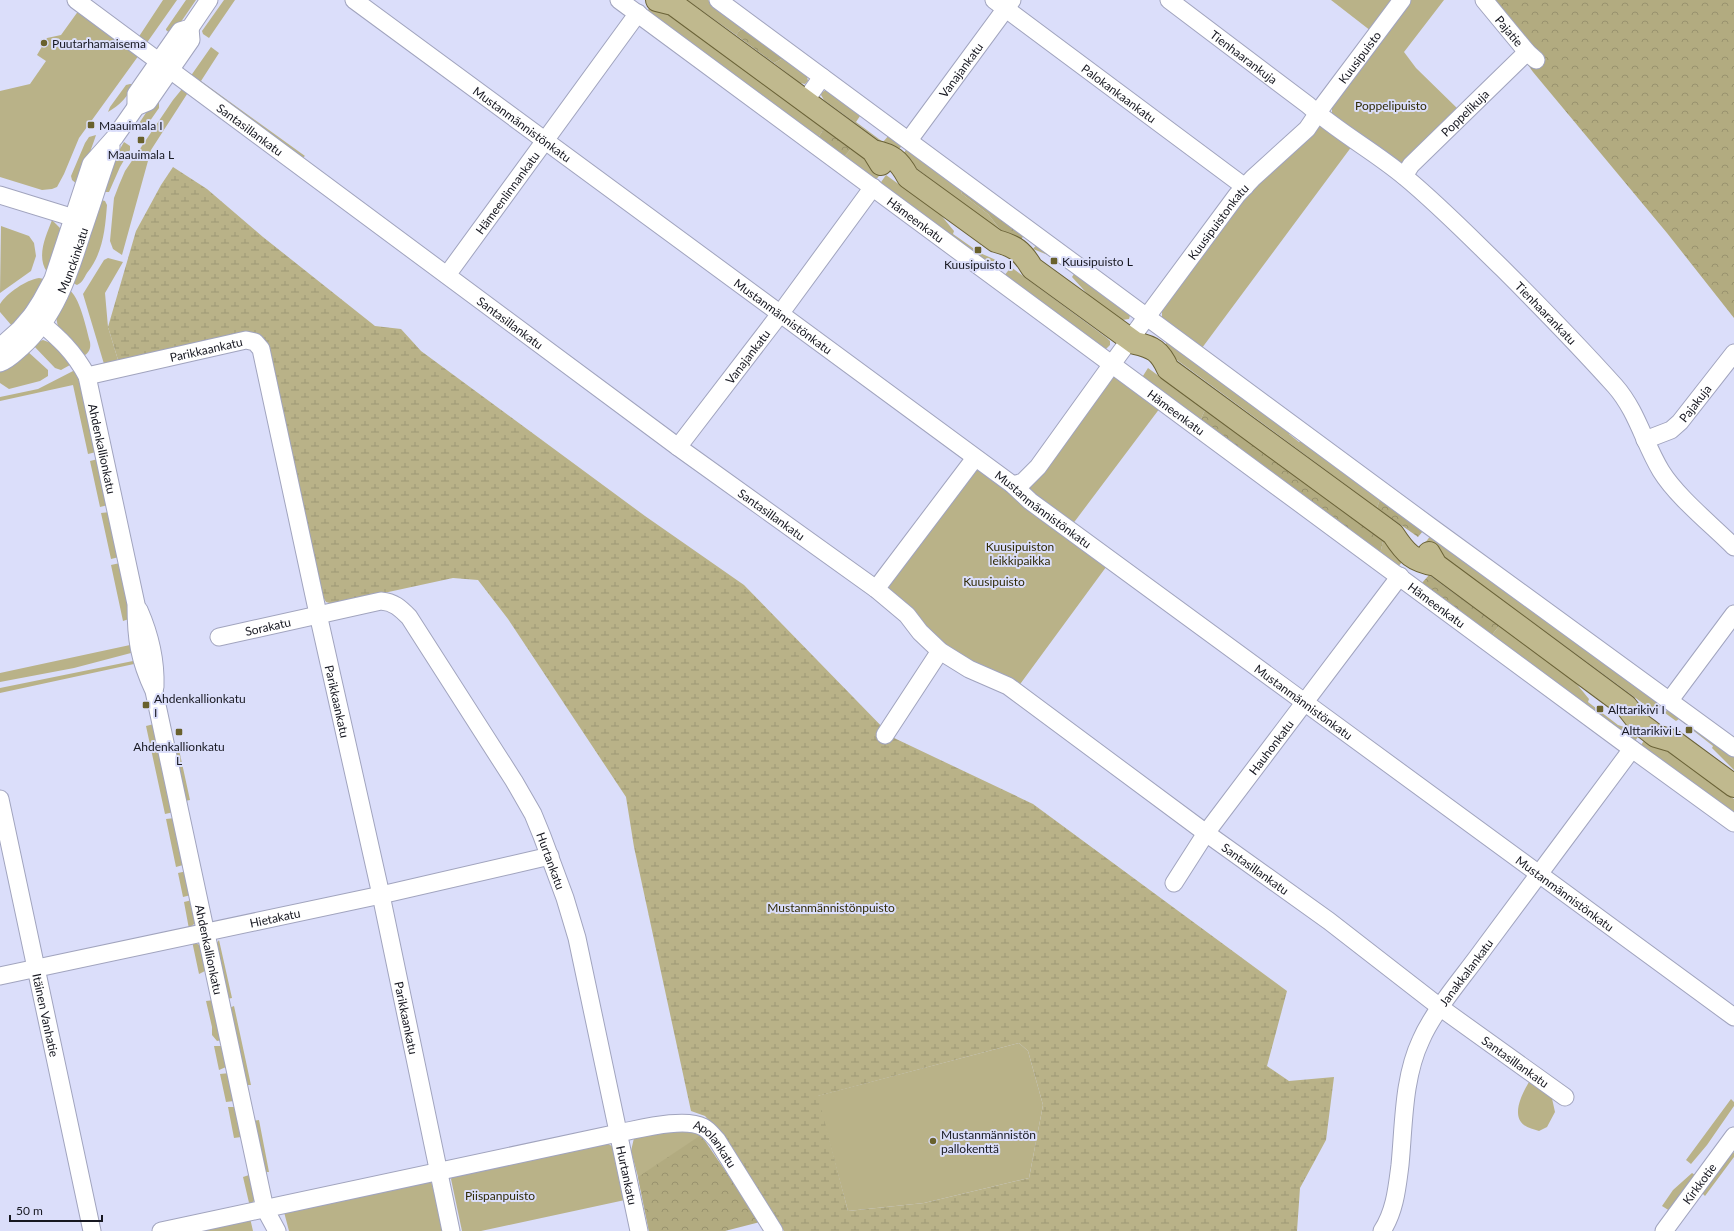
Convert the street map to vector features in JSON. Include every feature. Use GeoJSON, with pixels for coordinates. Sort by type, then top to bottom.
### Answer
{"type":"FeatureCollection","features":[{"type":"Feature","properties":{"kind":"main road"},"geometry":{"type":"LineString","coordinates":[[667,1],[873,151],[888,154],[902,164],[908,177],[996,241],[1011,245],[1025,256],[1032,268],[1132,342],[1149,346],[1163,356],[1168,369],[1393,534],[1411,538],[1428,551],[1436,565],[1626,706],[1648,714],[1663,725],[1673,741],[1734,786]]}},
{"type":"Feature","properties":{"kind":"street","name":"Santasillankatu"},"geometry":{"type":"LineString","coordinates":[[76,0],[678,447],[876,589],[907,615],[920,632],[940,651],[969,669],[1008,686],[1206,833],[1329,921],[1441,1008],[1565,1097]]}},
{"type":"Feature","properties":{"kind":"street","name":"Munckinkatu"},"geometry":{"type":"LineString","coordinates":[[0,363],[16,353],[37,320],[41,301],[79,220],[91,164],[115,137],[136,107],[148,102],[180,31],[190,28],[210,0]]}},
{"type":"Feature","properties":{"kind":"street","name":"Mustanmännistönkatu"},"geometry":{"type":"LineString","coordinates":[[354,0],[1013,485],[1030,501],[1734,1017]]}},
{"type":"Feature","properties":{"kind":"street","name":"Hämeenkatu"},"geometry":{"type":"LineString","coordinates":[[619,0],[1400,576],[1632,750],[1734,823]]}},
{"type":"Feature","properties":{"kind":"street"},"geometry":{"type":"LineString","coordinates":[[718,0],[1734,748]]}},
{"type":"Feature","properties":{"kind":"street","name":"Tienhaarankuja"},"geometry":{"type":"LineString","coordinates":[[1169,0],[1318,114]]}},
{"type":"Feature","properties":{"kind":"street","name":"Kuusipuisto"},"geometry":{"type":"LineString","coordinates":[[1318,114],[1402,0]]}},
{"type":"Feature","properties":{"kind":"street","name":"Pajatie"},"geometry":{"type":"LineString","coordinates":[[1484,0],[1532,56]]}},
{"type":"Feature","properties":{"kind":"street","name":"Vanajankatu"},"geometry":{"type":"LineString","coordinates":[[909,140],[1004,3]]}},
{"type":"Feature","properties":{"kind":"street","name":"Palokankaankatu"},"geometry":{"type":"LineString","coordinates":[[1004,3],[1245,186]]}},
{"type":"Feature","properties":{"kind":"street","name":"Hämeenlinnankatu"},"geometry":{"type":"LineString","coordinates":[[447,275],[638,13]]}},
{"type":"Feature","properties":{"kind":"street","name":"Poppelikuja"},"geometry":{"type":"LineString","coordinates":[[1404,176],[1411,165],[1532,56]]}},
{"type":"Feature","properties":{"kind":"street"},"geometry":{"type":"LineString","coordinates":[[805,101],[822,77]]}},
{"type":"Feature","properties":{"kind":"street","name":"Tienhaarankatu"},"geometry":{"type":"LineString","coordinates":[[1318,114],[1404,176],[1441,208],[1539,305],[1616,387],[1633,411],[1651,455],[1662,473],[1686,500],[1734,547]]}},
{"type":"Feature","properties":{"kind":"street","name":"Kuusipuistonkatu"},"geometry":{"type":"LineString","coordinates":[[1132,342],[1148,316],[1245,186],[1307,129],[1318,114]]}},
{"type":"Feature","properties":{"kind":"street","name":"Vanajankatu"},"geometry":{"type":"LineString","coordinates":[[678,447],[780,314],[873,187]]}},
{"type":"Feature","properties":{"kind":"street"},"geometry":{"type":"LineString","coordinates":[[0,195],[79,220]]}},
{"type":"Feature","properties":{"kind":"street","name":"Munckinkatu"},"geometry":{"type":"LineString","coordinates":[[0,347],[20,329],[37,320]]}},
{"type":"Feature","properties":{"kind":"street","name":"Ahdenkallionkatu"},"geometry":{"type":"LineString","coordinates":[[37,320],[69,348],[78,359],[87,376],[136,604],[148,631],[154,660],[154,691],[265,1209],[276,1231]]}},
{"type":"Feature","properties":{"kind":"street","name":"Parikkaankatu"},"geometry":{"type":"LineString","coordinates":[[87,376],[246,340],[254,342],[261,349],[318,614],[381,895],[451,1231]]}},
{"type":"Feature","properties":{"kind":"street"},"geometry":{"type":"LineString","coordinates":[[1013,485],[1023,482],[1033,474],[1112,364],[1132,342]]}},
{"type":"Feature","properties":{"kind":"street","name":"Pajakuja"},"geometry":{"type":"LineString","coordinates":[[1645,440],[1671,430],[1680,422],[1734,352]]}},
{"type":"Feature","properties":{"kind":"street"},"geometry":{"type":"LineString","coordinates":[[876,589],[975,458]]}},
{"type":"Feature","properties":{"kind":"street","name":"Hauhonkatu"},"geometry":{"type":"LineString","coordinates":[[1174,883],[1206,833],[1304,701],[1400,576]]}},
{"type":"Feature","properties":{"kind":"street","name":"Hurtankatu"},"geometry":{"type":"LineString","coordinates":[[318,614],[381,601],[389,602],[400,607],[409,618],[514,781],[533,814],[550,856],[576,938],[639,1231]]}},
{"type":"Feature","properties":{"kind":"street","name":"Sorakatu"},"geometry":{"type":"LineString","coordinates":[[218,637],[318,614]]}},
{"type":"Feature","properties":{"kind":"street"},"geometry":{"type":"LineString","coordinates":[[1670,700],[1734,614]]}},
{"type":"Feature","properties":{"kind":"street"},"geometry":{"type":"LineString","coordinates":[[885,735],[940,651]]}},
{"type":"Feature","properties":{"kind":"street","name":"Janakkalankatu"},"geometry":{"type":"LineString","coordinates":[[1382,1231],[1393,1209],[1397,1190],[1408,1080],[1421,1039],[1441,1008],[1538,874],[1632,750]]}},
{"type":"Feature","properties":{"kind":"street","name":"Itäinen Vanhatie"},"geometry":{"type":"LineString","coordinates":[[0,800],[92,1231]]}},
{"type":"Feature","properties":{"kind":"street","name":"Hietakatu"},"geometry":{"type":"LineString","coordinates":[[0,976],[381,895],[550,856]]}},
{"type":"Feature","properties":{"kind":"street","name":"Apolankatu"},"geometry":{"type":"LineString","coordinates":[[618,1133],[682,1123],[697,1124],[705,1128],[717,1140],[774,1231]]}},
{"type":"Feature","properties":{"kind":"street"},"geometry":{"type":"LineString","coordinates":[[161,1231],[618,1133]]}},
{"type":"Feature","properties":{"kind":"street","name":"Kirkkotie"},"geometry":{"type":"LineString","coordinates":[[1664,1231],[1734,1136]]}},
{"type":"Feature","properties":{"kind":"street","name":"Ahdenkallionkatu"},"geometry":{"type":"LineString","coordinates":[[264,1231],[265,1209]]}},
{"type":"Feature","properties":{"kind":"green space"},"geometry":{"type":"Polygon","coordinates":[[[163,0],[177,0],[146,44],[138,38],[163,0]]]}},
{"type":"Feature","properties":{"kind":"green space"},"geometry":{"type":"Polygon","coordinates":[[[186,0],[196,0],[172,35],[166,29],[186,0]]]}},
{"type":"Feature","properties":{"kind":"green space"},"geometry":{"type":"Polygon","coordinates":[[[224,0],[235,0],[209,38],[203,34],[202,31],[224,0]]]}},
{"type":"Feature","properties":{"kind":"green space"},"geometry":{"type":"Polygon","coordinates":[[[687,0],[708,0],[745,28],[740,30],[736,35],[687,0]]]}},
{"type":"Feature","properties":{"kind":"green space"},"geometry":{"type":"Polygon","coordinates":[[[1331,0],[1394,0],[1371,31],[1331,0]]]}},
{"type":"Feature","properties":{"kind":"green space","name":"Poppelipuisto"},"geometry":{"type":"Polygon","coordinates":[[[1410,0],[1444,0],[1404,52],[1416,68],[1460,111],[1404,162],[1398,163],[1332,115],[1332,103],[1410,0]]]}},
{"type":"Feature","properties":{"kind":"green space"},"geometry":{"type":"Polygon","coordinates":[[[1494,0],[1734,0],[1734,318],[1667,233],[1533,72],[1519,52],[1504,10],[1494,0]]]}},
{"type":"Feature","properties":{"kind":"green space"},"geometry":{"type":"Polygon","coordinates":[[[654,3],[824,129],[817,139],[647,11],[654,3]]]}},
{"type":"Feature","properties":{"kind":"green space"},"geometry":{"type":"Polygon","coordinates":[[[79,10],[139,55],[79,138],[57,187],[42,190],[0,177],[0,91],[30,84],[46,61],[37,55],[47,38],[61,35],[79,10]]]}},
{"type":"Feature","properties":{"kind":"green space"},"geometry":{"type":"Polygon","coordinates":[[[745,28],[785,57],[774,63],[736,35],[740,30],[745,28]]]}},
{"type":"Feature","properties":{"kind":"green space"},"geometry":{"type":"Polygon","coordinates":[[[211,47],[219,53],[201,81],[305,156],[301,159],[190,77],[211,47]]]}},
{"type":"Feature","properties":{"kind":"green space"},"geometry":{"type":"Polygon","coordinates":[[[785,57],[806,72],[808,81],[805,84],[800,83],[774,63],[785,57]]]}},
{"type":"Feature","properties":{"kind":"green space"},"geometry":{"type":"Polygon","coordinates":[[[133,84],[126,97],[108,112],[126,85],[133,84]]]}},
{"type":"Feature","properties":{"kind":"green space"},"geometry":{"type":"Polygon","coordinates":[[[182,89],[189,91],[151,150],[122,255],[113,249],[110,241],[114,198],[125,171],[182,89]]]}},
{"type":"Feature","properties":{"kind":"green space"},"geometry":{"type":"Polygon","coordinates":[[[827,90],[862,113],[856,122],[883,142],[890,134],[904,143],[896,153],[824,100],[821,95],[822,92],[827,90]]]}},
{"type":"Feature","properties":{"kind":"green space"},"geometry":{"type":"Polygon","coordinates":[[[155,99],[159,103],[159,108],[145,128],[138,125],[155,99]]]}},
{"type":"Feature","properties":{"kind":"green space"},"geometry":{"type":"Polygon","coordinates":[[[1322,126],[1352,146],[1202,348],[1164,319],[1162,317],[1162,309],[1250,190],[1317,128],[1322,126]]]}},
{"type":"Feature","properties":{"kind":"green space"},"geometry":{"type":"Polygon","coordinates":[[[824,129],[851,149],[843,158],[817,139],[824,129]]]}},
{"type":"Feature","properties":{"kind":"green space"},"geometry":{"type":"Polygon","coordinates":[[[96,135],[78,185],[72,180],[71,176],[85,143],[89,137],[96,135]]]}},
{"type":"Feature","properties":{"kind":"green space"},"geometry":{"type":"Polygon","coordinates":[[[124,142],[130,146],[130,150],[120,167],[109,192],[100,192],[113,161],[124,142]]]}},
{"type":"Feature","properties":{"kind":"green space"},"geometry":{"type":"Polygon","coordinates":[[[908,147],[965,188],[961,193],[988,214],[1002,232],[901,157],[908,147]]]}},
{"type":"Feature","properties":{"kind":"green space"},"geometry":{"type":"Polygon","coordinates":[[[851,149],[882,172],[875,181],[843,158],[851,149]]]}},
{"type":"Feature","properties":{"kind":"green space","name":"Mustanmännistönpuisto"},"geometry":{"type":"Polygon","coordinates":[[[173,167],[207,189],[263,237],[375,326],[401,329],[421,351],[645,516],[744,585],[892,737],[1033,804],[1287,991],[1267,1066],[1289,1081],[1334,1077],[1326,1140],[1300,1188],[1297,1231],[784,1231],[719,1132],[705,1116],[691,1111],[634,847],[626,797],[508,619],[478,580],[453,578],[333,604],[326,602],[323,597],[269,348],[244,334],[118,360],[108,327],[136,231],[161,185],[173,167]],[[1019,1043],[818,1096],[848,1211],[924,1203],[1029,1178],[1043,1105],[1028,1051],[1019,1043]]]}},
{"type":"Feature","properties":{"kind":"green space"},"geometry":{"type":"Polygon","coordinates":[[[886,175],[940,214],[954,231],[953,234],[980,253],[1004,265],[998,273],[879,185],[886,175]]]}},
{"type":"Feature","properties":{"kind":"green space"},"geometry":{"type":"Polygon","coordinates":[[[965,188],[1026,233],[1018,243],[1002,232],[988,214],[961,193],[965,188]]]}},
{"type":"Feature","properties":{"kind":"green space"},"geometry":{"type":"Polygon","coordinates":[[[98,199],[105,201],[107,205],[102,241],[97,257],[82,282],[77,285],[71,282],[98,199]]]}},
{"type":"Feature","properties":{"kind":"green space"},"geometry":{"type":"Polygon","coordinates":[[[52,220],[61,229],[47,272],[42,259],[42,253],[52,220]]]}},
{"type":"Feature","properties":{"kind":"green space"},"geometry":{"type":"Polygon","coordinates":[[[1,226],[29,236],[34,243],[36,256],[31,271],[0,293],[1,226]]]}},
{"type":"Feature","properties":{"kind":"green space"},"geometry":{"type":"Polygon","coordinates":[[[1038,243],[1131,312],[1129,319],[1122,320],[1091,298],[1072,277],[1074,274],[1053,259],[1054,257],[1033,249],[1038,243]]]}},
{"type":"Feature","properties":{"kind":"green space"},"geometry":{"type":"Polygon","coordinates":[[[108,258],[123,262],[105,293],[108,327],[118,360],[104,364],[83,294],[104,260],[108,258]]]}},
{"type":"Feature","properties":{"kind":"green space"},"geometry":{"type":"Polygon","coordinates":[[[1011,267],[1107,338],[1110,341],[1110,345],[1106,349],[1004,276],[1011,267]]]}},
{"type":"Feature","properties":{"kind":"green space"},"geometry":{"type":"Polygon","coordinates":[[[39,278],[44,279],[36,301],[12,326],[0,312],[0,304],[17,288],[28,281],[39,278]]]}},
{"type":"Feature","properties":{"kind":"green space"},"geometry":{"type":"Polygon","coordinates":[[[68,289],[76,298],[79,305],[90,342],[89,350],[84,356],[58,327],[56,317],[68,289]]]}},
{"type":"Feature","properties":{"kind":"green space"},"geometry":{"type":"Polygon","coordinates":[[[1169,339],[1291,429],[1289,434],[1299,442],[1305,440],[1381,496],[1377,508],[1162,349],[1169,339]]]}},
{"type":"Feature","properties":{"kind":"green space"},"geometry":{"type":"Polygon","coordinates":[[[43,340],[56,345],[70,365],[61,370],[55,368],[32,344],[43,340]]]}},
{"type":"Feature","properties":{"kind":"green space"},"geometry":{"type":"Polygon","coordinates":[[[26,350],[48,370],[48,376],[40,381],[9,389],[0,383],[0,371],[26,350]]]}},
{"type":"Feature","properties":{"kind":"green space"},"geometry":{"type":"Polygon","coordinates":[[[1148,368],[1205,410],[1200,421],[1141,379],[1148,368]]]}},
{"type":"Feature","properties":{"kind":"green space"},"geometry":{"type":"Polygon","coordinates":[[[75,370],[81,383],[96,452],[88,454],[73,385],[0,401],[0,397],[38,389],[75,370]]]}},
{"type":"Feature","properties":{"kind":"green space"},"geometry":{"type":"Polygon","coordinates":[[[1111,378],[1117,378],[1160,408],[1072,525],[1031,495],[1028,487],[1111,378]]]}},
{"type":"Feature","properties":{"kind":"green space"},"geometry":{"type":"Polygon","coordinates":[[[1205,410],[1383,541],[1380,554],[1200,421],[1205,410]]]}},
{"type":"Feature","properties":{"kind":"green space"},"geometry":{"type":"Polygon","coordinates":[[[98,459],[108,505],[100,507],[90,461],[98,459]]]}},
{"type":"Feature","properties":{"kind":"green space","name":"Kuusipuisto"},"geometry":{"type":"Polygon","coordinates":[[[979,470],[1109,563],[1018,687],[956,655],[889,588],[890,582],[975,471],[979,470]]]}},
{"type":"Feature","properties":{"kind":"green space"},"geometry":{"type":"Polygon","coordinates":[[[1381,496],[1423,531],[1418,537],[1377,508],[1381,496]]]}},
{"type":"Feature","properties":{"kind":"green space"},"geometry":{"type":"Polygon","coordinates":[[[110,512],[119,557],[111,559],[101,513],[110,512]]]}},
{"type":"Feature","properties":{"kind":"green space"},"geometry":{"type":"Polygon","coordinates":[[[1431,535],[1663,703],[1658,709],[1652,710],[1425,543],[1431,535]]]}},
{"type":"Feature","properties":{"kind":"green space"},"geometry":{"type":"Polygon","coordinates":[[[1383,541],[1405,558],[1398,567],[1380,554],[1383,541]]]}},
{"type":"Feature","properties":{"kind":"green space"},"geometry":{"type":"Polygon","coordinates":[[[120,563],[132,618],[123,621],[111,565],[120,563]]]}},
{"type":"Feature","properties":{"kind":"green space"},"geometry":{"type":"Polygon","coordinates":[[[1429,575],[1499,626],[1492,635],[1421,584],[1429,575]]]}},
{"type":"Feature","properties":{"kind":"green space"},"geometry":{"type":"Polygon","coordinates":[[[1499,626],[1575,682],[1589,699],[1588,702],[1618,725],[1640,734],[1635,741],[1492,635],[1499,626]]]}},
{"type":"Feature","properties":{"kind":"green space"},"geometry":{"type":"Polygon","coordinates":[[[130,645],[131,653],[74,668],[0,682],[0,673],[130,645]]]}},
{"type":"Feature","properties":{"kind":"green space"},"geometry":{"type":"Polygon","coordinates":[[[133,661],[134,664],[0,693],[0,688],[133,661]]]}},
{"type":"Feature","properties":{"kind":"green space"},"geometry":{"type":"Polygon","coordinates":[[[1668,709],[1734,754],[1734,770],[1712,748],[1713,746],[1690,728],[1691,726],[1687,722],[1685,724],[1679,719],[1676,721],[1665,713],[1668,709]]]}},
{"type":"Feature","properties":{"kind":"green space"},"geometry":{"type":"Polygon","coordinates":[[[154,724],[174,812],[165,814],[146,726],[154,724]]]}},
{"type":"Feature","properties":{"kind":"green space"},"geometry":{"type":"Polygon","coordinates":[[[1647,736],[1734,799],[1734,815],[1641,745],[1647,736]]]}},
{"type":"Feature","properties":{"kind":"green space"},"geometry":{"type":"Polygon","coordinates":[[[178,745],[190,800],[185,801],[173,747],[178,745]]]}},
{"type":"Feature","properties":{"kind":"green space"},"geometry":{"type":"Polygon","coordinates":[[[175,818],[183,865],[176,867],[166,819],[175,818]]]}},
{"type":"Feature","properties":{"kind":"green space"},"geometry":{"type":"Polygon","coordinates":[[[187,871],[191,895],[183,897],[178,873],[187,871]]]}},
{"type":"Feature","properties":{"kind":"green space"},"geometry":{"type":"Polygon","coordinates":[[[192,900],[197,921],[189,929],[184,902],[192,900]]]}},
{"type":"Feature","properties":{"kind":"green space"},"geometry":{"type":"Polygon","coordinates":[[[219,940],[232,998],[227,999],[216,944],[219,940]]]}},
{"type":"Feature","properties":{"kind":"green space"},"geometry":{"type":"Polygon","coordinates":[[[192,941],[203,947],[207,970],[199,974],[192,941]]]}},
{"type":"Feature","properties":{"kind":"green space"},"geometry":{"type":"Polygon","coordinates":[[[214,1000],[222,1040],[217,1041],[212,1035],[212,1027],[206,1001],[214,1000]]]}},
{"type":"Feature","properties":{"kind":"green space"},"geometry":{"type":"Polygon","coordinates":[[[234,1006],[251,1085],[246,1085],[229,1008],[234,1006]]]}},
{"type":"Feature","properties":{"kind":"green space","name":"Mustanmännistön pallokenttä"},"geometry":{"type":"Polygon","coordinates":[[[1019,1043],[1028,1051],[1043,1105],[1029,1178],[924,1203],[848,1211],[817,1096],[1019,1043]]]}},
{"type":"Feature","properties":{"kind":"green space"},"geometry":{"type":"Polygon","coordinates":[[[214,1046],[224,1046],[226,1067],[219,1070],[214,1046]]]}},
{"type":"Feature","properties":{"kind":"green space"},"geometry":{"type":"Polygon","coordinates":[[[230,1073],[234,1101],[226,1102],[220,1074],[230,1073]]]}},
{"type":"Feature","properties":{"kind":"green space"},"geometry":{"type":"Polygon","coordinates":[[[1530,1080],[1551,1094],[1555,1112],[1547,1127],[1539,1131],[1524,1125],[1518,1115],[1520,1102],[1530,1080]]]}},
{"type":"Feature","properties":{"kind":"green space"},"geometry":{"type":"Polygon","coordinates":[[[1731,1099],[1734,1102],[1734,1106],[1707,1145],[1691,1164],[1686,1160],[1731,1099]]]}},
{"type":"Feature","properties":{"kind":"green space"},"geometry":{"type":"Polygon","coordinates":[[[228,1107],[237,1107],[241,1137],[234,1138],[228,1107]]]}},
{"type":"Feature","properties":{"kind":"green space"},"geometry":{"type":"Polygon","coordinates":[[[259,1120],[269,1172],[264,1172],[253,1121],[259,1120]]]}},
{"type":"Feature","properties":{"kind":"green space"},"geometry":{"type":"Polygon","coordinates":[[[684,1127],[701,1135],[725,1231],[649,1231],[631,1151],[634,1138],[684,1127]]]}},
{"type":"Feature","properties":{"kind":"green space"},"geometry":{"type":"Polygon","coordinates":[[[701,1135],[760,1222],[725,1231],[649,1231],[638,1177],[701,1135]]]}},
{"type":"Feature","properties":{"kind":"green space","name":"Piispanpuisto"},"geometry":{"type":"Polygon","coordinates":[[[605,1142],[615,1148],[625,1200],[481,1231],[462,1231],[451,1179],[455,1172],[605,1142]]]}},
{"type":"Feature","properties":{"kind":"green space"},"geometry":{"type":"Polygon","coordinates":[[[1732,1151],[1734,1153],[1734,1157],[1705,1196],[1701,1192],[1732,1151]]]}},
{"type":"Feature","properties":{"kind":"green space"},"geometry":{"type":"Polygon","coordinates":[[[1692,1173],[1695,1175],[1670,1211],[1662,1206],[1673,1190],[1692,1173]]]}},
{"type":"Feature","properties":{"kind":"green space"},"geometry":{"type":"Polygon","coordinates":[[[249,1175],[251,1176],[256,1197],[250,1207],[243,1177],[249,1175]]]}},
{"type":"Feature","properties":{"kind":"green space","name":"Piispanpuisto"},"geometry":{"type":"Polygon","coordinates":[[[431,1181],[444,1231],[289,1231],[284,1212],[431,1181]]]}},
{"type":"Feature","properties":{"kind":"green space"},"geometry":{"type":"Polygon","coordinates":[[[250,1218],[253,1231],[181,1231],[250,1218]]]}},
{"type":"Feature","properties":{"kind":"place","name":"Puutarhamaisema"},"geometry":{"type":"Point","coordinates":[44,43]}},
{"type":"Feature","properties":{"kind":"place","name":"Maauimala I"},"geometry":{"type":"Point","coordinates":[91,125]}},
{"type":"Feature","properties":{"kind":"place","name":"Maauimala L"},"geometry":{"type":"Point","coordinates":[141,140]}},
{"type":"Feature","properties":{"kind":"place","name":"Kuusipuisto I"},"geometry":{"type":"Point","coordinates":[978,250]}},
{"type":"Feature","properties":{"kind":"place","name":"Kuusipuisto L"},"geometry":{"type":"Point","coordinates":[1054,261]}},
{"type":"Feature","properties":{"kind":"place","name":"Ahdenkallionkatu I"},"geometry":{"type":"Point","coordinates":[146,705]}},
{"type":"Feature","properties":{"kind":"place","name":"Alttarikivi I"},"geometry":{"type":"Point","coordinates":[1600,709]}},
{"type":"Feature","properties":{"kind":"place","name":"Alttarikivi L"},"geometry":{"type":"Point","coordinates":[1689,730]}},
{"type":"Feature","properties":{"kind":"place","name":"Ahdenkallionkatu L"},"geometry":{"type":"Point","coordinates":[179,732]}},
{"type":"Feature","properties":{"kind":"place","name":"Mustanmännistön pallokenttä"},"geometry":{"type":"Point","coordinates":[933,1141]}},
{"type":"Feature","properties":{"kind":"park label","name":"Kuusipuiston leikkipaikka"},"geometry":{"type":"Point","coordinates":[1020,553]}}]}
